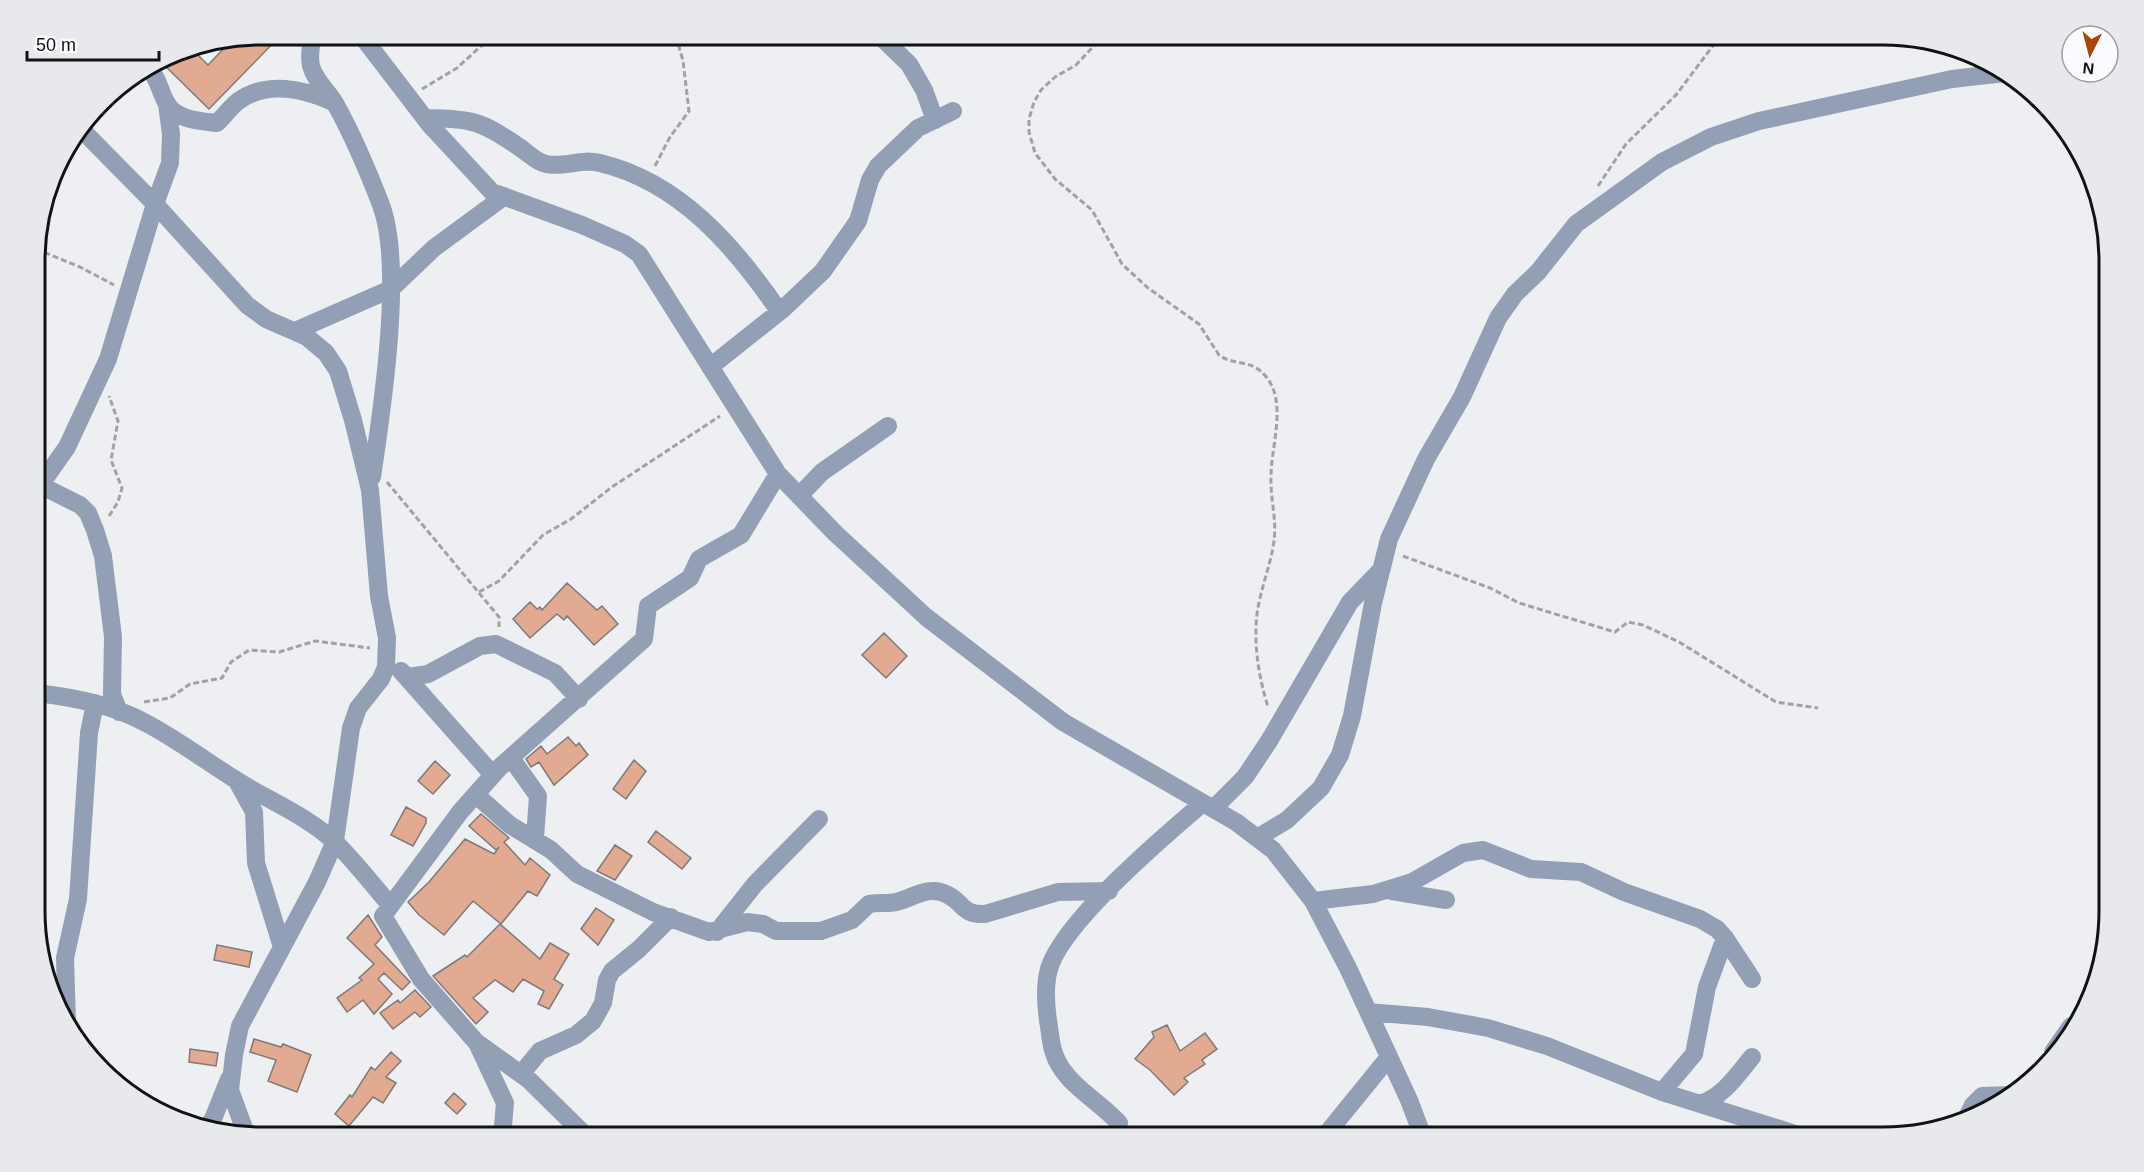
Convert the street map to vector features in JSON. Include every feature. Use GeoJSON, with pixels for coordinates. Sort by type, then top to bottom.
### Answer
{"type":"FeatureCollection","features":[{"type":"Feature","properties":{"kind":"street"},"geometry":{"type":"LineString","coordinates":[[312,45],[311,65],[334,102],[382,207],[386,231],[391,290],[370,490]]}},
{"type":"Feature","properties":{"kind":"street"},"geometry":{"type":"LineString","coordinates":[[370,45],[425,118],[479,180],[502,198],[582,225],[625,244],[639,254],[778,474],[835,533],[926,617],[1063,722],[1208,806],[1274,850],[1313,901],[1348,968],[1420,1127]]}},
{"type":"Feature","properties":{"kind":"street"},"geometry":{"type":"LineString","coordinates":[[890,45],[909,64],[924,90],[935,120]]}},
{"type":"Feature","properties":{"kind":"street"},"geometry":{"type":"LineString","coordinates":[[45,477],[67,447],[108,359],[155,204],[166,177],[171,155],[167,104],[154,74]]}},
{"type":"Feature","properties":{"kind":"street"},"geometry":{"type":"LineString","coordinates":[[1257,838],[1287,820],[1321,788],[1340,755],[1352,716],[1386,549],[1426,459],[1462,397],[1498,318],[1576,224],[1662,162],[1711,137],[1759,121],[1952,79],[1992,74]]}},
{"type":"Feature","properties":{"kind":"street"},"geometry":{"type":"LineString","coordinates":[[167,104],[189,120],[218,123],[238,101],[266,90],[300,89],[334,102]]}},
{"type":"Feature","properties":{"kind":"street"},"geometry":{"type":"LineString","coordinates":[[710,367],[779,311],[823,271],[858,221],[870,180],[878,166],[918,128],[952,111]]}},
{"type":"Feature","properties":{"kind":"street"},"geometry":{"type":"LineString","coordinates":[[425,118],[464,119],[480,123],[544,164],[583,160],[599,162],[647,181],[669,194],[719,234],[747,265],[779,311]]}},
{"type":"Feature","properties":{"kind":"street"},"geometry":{"type":"LineString","coordinates":[[86,134],[155,204],[247,305],[266,319],[318,344],[338,371],[370,490],[379,596],[388,651],[381,679],[358,708],[351,728],[335,842],[317,882],[240,1026],[232,1072],[232,1096],[243,1126]]}},
{"type":"Feature","properties":{"kind":"street"},"geometry":{"type":"LineString","coordinates":[[295,331],[391,290],[434,248],[502,198]]}},
{"type":"Feature","properties":{"kind":"street"},"geometry":{"type":"LineString","coordinates":[[799,496],[822,472],[888,426]]}},
{"type":"Feature","properties":{"kind":"street"},"geometry":{"type":"LineString","coordinates":[[577,1127],[521,1074],[477,1042],[414,969],[384,920],[390,905],[493,775],[644,639],[647,633],[646,609],[650,603],[690,578],[699,559],[741,535],[778,474]]}},
{"type":"Feature","properties":{"kind":"street"},"geometry":{"type":"LineString","coordinates":[[45,489],[80,505],[88,513],[97,534],[103,556],[113,637],[112,680],[117,708]]}},
{"type":"Feature","properties":{"kind":"street"},"geometry":{"type":"LineString","coordinates":[[1119,1123],[1061,1068],[1053,1052],[1047,1011],[1049,970],[1056,953],[1082,919],[1109,891],[1245,777],[1275,732],[1350,602],[1382,569]]}},
{"type":"Feature","properties":{"kind":"street"},"geometry":{"type":"LineString","coordinates":[[408,678],[428,674],[463,654],[491,644],[555,673],[579,699]]}},
{"type":"Feature","properties":{"kind":"street"},"geometry":{"type":"LineString","coordinates":[[388,651],[408,678],[493,775]]}},
{"type":"Feature","properties":{"kind":"street"},"geometry":{"type":"LineString","coordinates":[[45,694],[78,698],[117,708],[286,807],[335,842],[390,905]]}},
{"type":"Feature","properties":{"kind":"street"},"geometry":{"type":"LineString","coordinates":[[66,1005],[65,958],[78,899],[89,732],[95,703]]}},
{"type":"Feature","properties":{"kind":"street"},"geometry":{"type":"LineString","coordinates":[[511,758],[538,796],[535,838]]}},
{"type":"Feature","properties":{"kind":"street"},"geometry":{"type":"LineString","coordinates":[[235,779],[254,812],[256,863],[282,946]]}},
{"type":"Feature","properties":{"kind":"street"},"geometry":{"type":"LineString","coordinates":[[476,795],[510,825],[535,838],[577,874],[643,907],[690,926],[717,932],[747,922],[763,924],[776,931],[821,931],[852,920],[869,904],[893,903],[924,891],[946,893],[961,909],[974,914],[986,914],[1058,892],[1109,891]]}},
{"type":"Feature","properties":{"kind":"street"},"geometry":{"type":"LineString","coordinates":[[717,932],[755,884],[819,819]]}},
{"type":"Feature","properties":{"kind":"street"},"geometry":{"type":"LineString","coordinates":[[1313,901],[1343,899],[1412,882],[1463,853],[1483,850],[1531,869],[1581,872],[1624,892],[1700,919],[1717,929],[1725,938],[1752,979]]}},
{"type":"Feature","properties":{"kind":"street"},"geometry":{"type":"LineString","coordinates":[[1385,890],[1446,900]]}},
{"type":"Feature","properties":{"kind":"street"},"geometry":{"type":"LineString","coordinates":[[521,1074],[540,1052],[576,1035],[593,1021],[603,1003],[607,980],[612,971],[639,949],[671,917]]}},
{"type":"Feature","properties":{"kind":"street"},"geometry":{"type":"LineString","coordinates":[[1662,1092],[1694,1054],[1707,987],[1725,938]]}},
{"type":"Feature","properties":{"kind":"street"},"geometry":{"type":"LineString","coordinates":[[1368,1012],[1428,1017],[1488,1028],[1547,1046],[1662,1092],[1700,1104],[1741,1127]]}},
{"type":"Feature","properties":{"kind":"street"},"geometry":{"type":"LineString","coordinates":[[477,1042],[505,1103],[503,1127]]}},
{"type":"Feature","properties":{"kind":"street"},"geometry":{"type":"LineString","coordinates":[[1332,1127],[1389,1057]]}},
{"type":"Feature","properties":{"kind":"street"},"geometry":{"type":"LineString","coordinates":[[1700,1104],[1713,1100],[1752,1057]]}},
{"type":"Feature","properties":{"kind":"street"},"geometry":{"type":"LineString","coordinates":[[211,1121],[232,1072]]}},
{"type":"Feature","properties":{"kind":"street"},"geometry":{"type":"LineString","coordinates":[[1972,1108],[1982,1096],[1995,1096]]}},
{"type":"Feature","properties":{"kind":"path"},"geometry":{"type":"LineString","coordinates":[[411,97],[457,68],[481,45]]}},
{"type":"Feature","properties":{"kind":"path"},"geometry":{"type":"LineString","coordinates":[[647,181],[670,137],[689,111],[679,45]]}},
{"type":"Feature","properties":{"kind":"path"},"geometry":{"type":"LineString","coordinates":[[1094,45],[1076,64],[1055,77],[1041,90],[1029,119],[1029,132],[1042,163],[1092,210],[1122,264],[1134,276],[1199,324],[1224,359],[1251,363],[1269,380],[1275,403],[1271,477],[1275,526],[1272,554],[1257,606],[1256,627],[1258,669],[1275,732]]}},
{"type":"Feature","properties":{"kind":"path"},"geometry":{"type":"LineString","coordinates":[[1589,213],[1595,192],[1626,144],[1676,95],[1713,45]]}},
{"type":"Feature","properties":{"kind":"path"},"geometry":{"type":"LineString","coordinates":[[45,253],[104,278],[127,295]]}},
{"type":"Feature","properties":{"kind":"path"},"geometry":{"type":"LineString","coordinates":[[97,534],[122,494],[111,460],[118,422],[107,387]]}},
{"type":"Feature","properties":{"kind":"path"},"geometry":{"type":"LineString","coordinates":[[479,592],[499,581],[543,535],[571,519],[612,486],[734,407]]}},
{"type":"Feature","properties":{"kind":"path"},"geometry":{"type":"LineString","coordinates":[[374,464],[407,508],[450,555],[499,617],[500,623],[491,644]]}},
{"type":"Feature","properties":{"kind":"path"},"geometry":{"type":"LineString","coordinates":[[1386,549],[1490,588],[1519,603],[1596,627],[1615,632],[1628,622],[1643,625],[1679,642],[1776,702],[1818,708]]}},
{"type":"Feature","properties":{"kind":"path"},"geometry":{"type":"LineString","coordinates":[[117,708],[171,698],[190,684],[222,678],[231,662],[249,650],[279,652],[315,641],[388,651]]}},
{"type":"Feature","properties":{"kind":"building"},"geometry":{"type":"Polygon","coordinates":[[[271,45],[209,109],[166,67],[197,54],[208,65],[224,48],[271,45]]]}},
{"type":"Feature","properties":{"kind":"building"},"geometry":{"type":"Polygon","coordinates":[[[567,583],[597,610],[602,606],[618,624],[594,645],[567,616],[564,620],[557,614],[530,638],[513,619],[530,602],[537,609],[540,607],[542,610],[567,583]]]}},
{"type":"Feature","properties":{"kind":"building"},"geometry":{"type":"Polygon","coordinates":[[[884,633],[907,656],[886,678],[862,655],[884,633]]]}},
{"type":"Feature","properties":{"kind":"building"},"geometry":{"type":"Polygon","coordinates":[[[568,737],[576,746],[579,743],[588,755],[554,785],[539,762],[531,767],[526,759],[541,746],[547,754],[568,737]]]}},
{"type":"Feature","properties":{"kind":"building"},"geometry":{"type":"Polygon","coordinates":[[[634,760],[646,771],[626,799],[613,789],[634,760]]]}},
{"type":"Feature","properties":{"kind":"building"},"geometry":{"type":"Polygon","coordinates":[[[435,761],[450,775],[433,794],[418,781],[435,761]]]}},
{"type":"Feature","properties":{"kind":"building"},"geometry":{"type":"Polygon","coordinates":[[[406,807],[426,818],[426,823],[413,846],[391,835],[406,807]]]}},
{"type":"Feature","properties":{"kind":"building"},"geometry":{"type":"Polygon","coordinates":[[[481,814],[509,838],[504,842],[525,865],[530,858],[550,875],[537,896],[528,891],[501,924],[473,901],[444,935],[419,915],[408,902],[429,882],[465,839],[494,854],[499,847],[496,850],[469,826],[481,814]]]}},
{"type":"Feature","properties":{"kind":"building"},"geometry":{"type":"Polygon","coordinates":[[[656,831],[691,858],[682,869],[648,842],[656,831]]]}},
{"type":"Feature","properties":{"kind":"building"},"geometry":{"type":"Polygon","coordinates":[[[615,845],[632,856],[615,880],[597,871],[615,845]]]}},
{"type":"Feature","properties":{"kind":"building"},"geometry":{"type":"Polygon","coordinates":[[[596,908],[614,920],[598,945],[581,929],[596,908]]]}},
{"type":"Feature","properties":{"kind":"building"},"geometry":{"type":"Polygon","coordinates":[[[368,915],[382,937],[375,945],[410,982],[402,990],[384,973],[378,979],[392,994],[374,1014],[363,1000],[347,1012],[337,998],[362,980],[359,978],[374,964],[347,938],[368,915]]]}},
{"type":"Feature","properties":{"kind":"building"},"geometry":{"type":"Polygon","coordinates":[[[500,924],[540,959],[550,943],[569,954],[554,979],[563,985],[549,1009],[538,1004],[544,991],[523,979],[513,992],[495,980],[473,998],[488,1012],[476,1024],[433,976],[465,955],[467,957],[500,924]]]}},
{"type":"Feature","properties":{"kind":"building"},"geometry":{"type":"Polygon","coordinates":[[[217,945],[252,952],[249,967],[214,960],[217,945]]]}},
{"type":"Feature","properties":{"kind":"building"},"geometry":{"type":"Polygon","coordinates":[[[415,990],[431,1007],[420,1017],[415,1012],[393,1029],[380,1013],[398,1000],[400,1003],[415,990]]]}},
{"type":"Feature","properties":{"kind":"building"},"geometry":{"type":"Polygon","coordinates":[[[1167,1025],[1180,1051],[1205,1033],[1217,1049],[1202,1060],[1205,1064],[1184,1078],[1188,1082],[1174,1095],[1150,1070],[1135,1059],[1154,1037],[1152,1032],[1167,1025]]]}},
{"type":"Feature","properties":{"kind":"building"},"geometry":{"type":"Polygon","coordinates":[[[254,1039],[281,1047],[283,1044],[311,1055],[297,1092],[268,1081],[276,1060],[250,1052],[254,1039]]]}},
{"type":"Feature","properties":{"kind":"building"},"geometry":{"type":"Polygon","coordinates":[[[190,1049],[218,1053],[216,1066],[189,1062],[190,1049]]]}},
{"type":"Feature","properties":{"kind":"building"},"geometry":{"type":"Polygon","coordinates":[[[391,1052],[401,1061],[386,1077],[396,1083],[383,1103],[373,1097],[349,1126],[335,1114],[350,1095],[352,1097],[371,1067],[375,1070],[391,1052]]]}},
{"type":"Feature","properties":{"kind":"building"},"geometry":{"type":"Polygon","coordinates":[[[454,1093],[466,1104],[457,1114],[445,1103],[454,1093]]]}}]}
